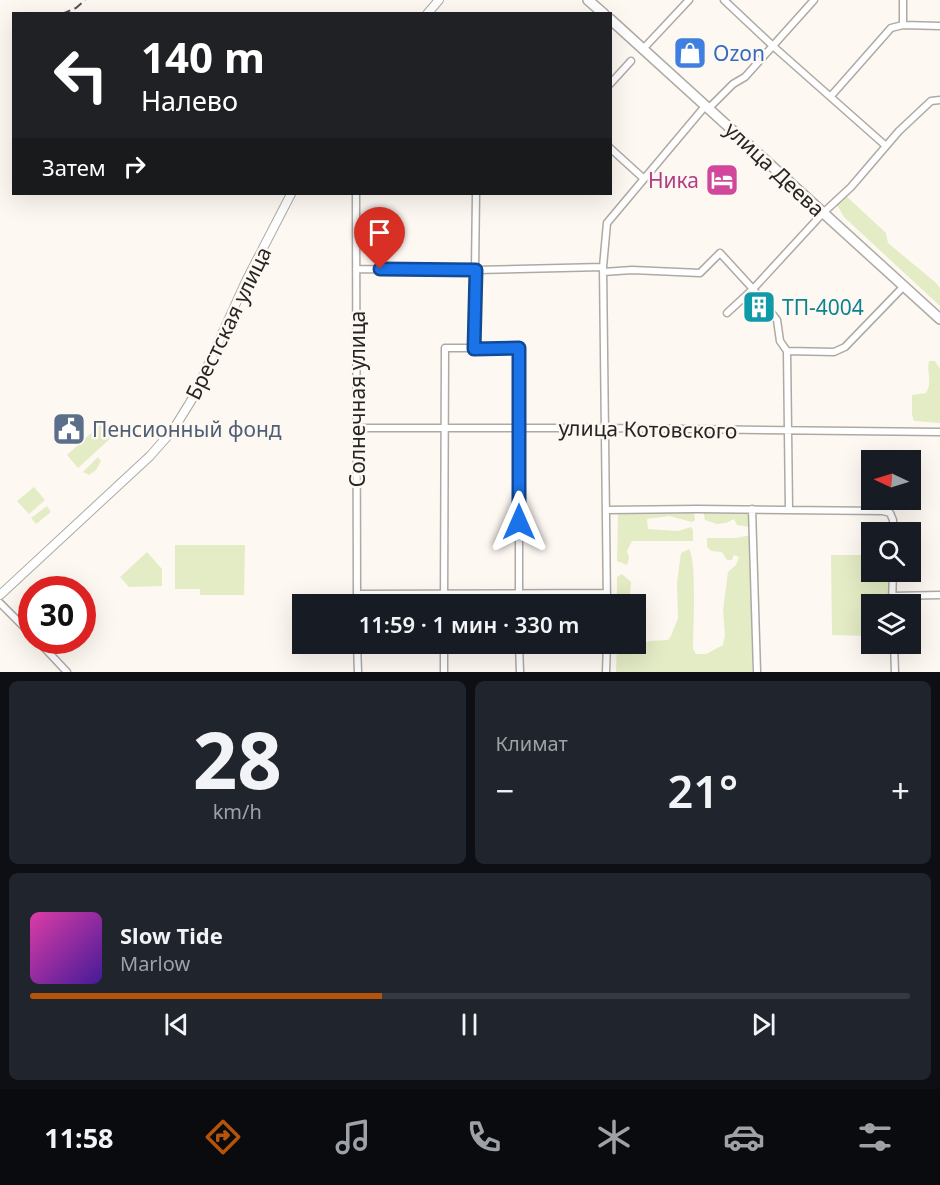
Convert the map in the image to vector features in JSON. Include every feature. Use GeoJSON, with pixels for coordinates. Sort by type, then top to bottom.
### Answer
{"type":"FeatureCollection","features":[{"type":"Feature","properties":{"kind":"main road"},"geometry":{"type":"LineString","coordinates":[[590,0],[602,12]]}},
{"type":"Feature","properties":{"kind":"main road","name":"улица Деева"},"geometry":{"type":"LineString","coordinates":[[612,21],[940,319]]}},
{"type":"Feature","properties":{"kind":"street"},"geometry":{"type":"LineString","coordinates":[[429,12],[439,0]]}},
{"type":"Feature","properties":{"kind":"street"},"geometry":{"type":"LineString","coordinates":[[644,48],[689,0]]}},
{"type":"Feature","properties":{"kind":"street"},"geometry":{"type":"LineString","coordinates":[[724,0],[886,146]]}},
{"type":"Feature","properties":{"kind":"street"},"geometry":{"type":"LineString","coordinates":[[357,594],[607,593],[607,510],[603,428],[603,270],[607,223],[643,178],[707,107],[733,84],[745,78],[814,0]]}},
{"type":"Feature","properties":{"kind":"street"},"geometry":{"type":"LineString","coordinates":[[903,0],[903,25]]}},
{"type":"Feature","properties":{"kind":"street"},"geometry":{"type":"LineString","coordinates":[[831,96],[891,28],[903,25],[940,26]]}},
{"type":"Feature","properties":{"kind":"street"},"geometry":{"type":"LineString","coordinates":[[612,82],[631,61]]}},
{"type":"Feature","properties":{"kind":"street"},"geometry":{"type":"LineString","coordinates":[[727,313],[851,187],[898,131],[931,101],[940,100]]}},
{"type":"Feature","properties":{"kind":"street"},"geometry":{"type":"LineString","coordinates":[[612,150],[643,178]]}},
{"type":"Feature","properties":{"kind":"street","name":"Брестская улица"},"geometry":{"type":"LineString","coordinates":[[0,595],[150,456],[173,430],[194,396],[246,281],[290,195]]}},
{"type":"Feature","properties":{"kind":"street","name":"Солнечная улица"},"geometry":{"type":"LineString","coordinates":[[356,195],[357,594]]}},
{"type":"Feature","properties":{"kind":"street"},"geometry":{"type":"LineString","coordinates":[[474,349],[476,195]]}},
{"type":"Feature","properties":{"kind":"street"},"geometry":{"type":"LineString","coordinates":[[357,269],[632,270],[700,273],[720,254],[753,289],[777,320],[780,341],[787,351],[789,510]]}},
{"type":"Feature","properties":{"kind":"street"},"geometry":{"type":"LineString","coordinates":[[787,351],[834,352],[845,347],[904,286]]}},
{"type":"Feature","properties":{"kind":"street"},"geometry":{"type":"LineString","coordinates":[[444,592],[445,348],[519,348],[519,593]]}},
{"type":"Feature","properties":{"kind":"street","name":"улица Котовского"},"geometry":{"type":"LineString","coordinates":[[357,428],[940,432]]}},
{"type":"Feature","properties":{"kind":"street"},"geometry":{"type":"LineString","coordinates":[[752,509],[757,672]]}},
{"type":"Feature","properties":{"kind":"street"},"geometry":{"type":"LineString","coordinates":[[607,510],[883,511],[890,513],[893,522]]}},
{"type":"Feature","properties":{"kind":"street"},"geometry":{"type":"LineString","coordinates":[[921,595],[940,595]]}},
{"type":"Feature","properties":{"kind":"street"},"geometry":{"type":"LineString","coordinates":[[0,603],[18,621]]}},
{"type":"Feature","properties":{"kind":"street"},"geometry":{"type":"LineString","coordinates":[[50,654],[67,672]]}},
{"type":"Feature","properties":{"kind":"street"},"geometry":{"type":"LineString","coordinates":[[357,654],[358,672]]}},
{"type":"Feature","properties":{"kind":"street"},"geometry":{"type":"LineString","coordinates":[[444,654],[444,672]]}},
{"type":"Feature","properties":{"kind":"street"},"geometry":{"type":"LineString","coordinates":[[519,654],[520,672]]}},
{"type":"Feature","properties":{"kind":"street"},"geometry":{"type":"LineString","coordinates":[[606,672],[607,654]]}},
{"type":"Feature","properties":{"kind":"street"},"geometry":{"type":"LineString","coordinates":[[894,654],[895,672]]}},
{"type":"Feature","properties":{"kind":"green space"},"geometry":{"type":"Polygon","coordinates":[[[846,196],[886,233],[888,243],[935,282],[940,288],[940,306],[844,217],[837,205],[846,196]]]}},
{"type":"Feature","properties":{"kind":"green space"},"geometry":{"type":"Polygon","coordinates":[[[929,361],[935,361],[940,369],[940,423],[914,421],[912,415],[912,395],[926,393],[928,389],[929,361]]]}},
{"type":"Feature","properties":{"kind":"green space"},"geometry":{"type":"Polygon","coordinates":[[[102,423],[113,436],[78,468],[67,455],[102,423]]]}},
{"type":"Feature","properties":{"kind":"green space"},"geometry":{"type":"Polygon","coordinates":[[[98,457],[101,461],[96,470],[89,475],[83,472],[98,457]]]}},
{"type":"Feature","properties":{"kind":"green space"},"geometry":{"type":"Polygon","coordinates":[[[34,487],[45,500],[29,514],[17,501],[34,487]]]}},
{"type":"Feature","properties":{"kind":"green space"},"geometry":{"type":"Polygon","coordinates":[[[47,506],[51,512],[36,524],[31,518],[47,506]]]}},
{"type":"Feature","properties":{"kind":"green space"},"geometry":{"type":"Polygon","coordinates":[[[750,510],[750,527],[737,525],[734,519],[717,524],[705,520],[703,511],[750,510]]]}},
{"type":"Feature","properties":{"kind":"green space"},"geometry":{"type":"Polygon","coordinates":[[[694,511],[695,520],[692,522],[669,516],[647,519],[648,529],[678,531],[691,527],[693,541],[632,541],[627,551],[629,558],[627,565],[617,561],[618,513],[694,511]]]}},
{"type":"Feature","properties":{"kind":"green space"},"geometry":{"type":"Polygon","coordinates":[[[751,535],[752,672],[616,672],[617,654],[646,654],[646,642],[668,640],[671,636],[678,618],[677,582],[681,553],[689,549],[694,581],[693,649],[696,654],[706,654],[723,645],[725,635],[723,610],[728,572],[736,565],[739,557],[734,555],[732,560],[727,560],[722,552],[711,551],[707,547],[707,538],[736,538],[751,535]]]}},
{"type":"Feature","properties":{"kind":"green space"},"geometry":{"type":"Polygon","coordinates":[[[175,545],[245,545],[244,595],[200,595],[200,589],[175,589],[175,545]]]}},
{"type":"Feature","properties":{"kind":"green space"},"geometry":{"type":"Polygon","coordinates":[[[147,552],[162,569],[162,586],[129,587],[120,577],[147,552]]]}},
{"type":"Feature","properties":{"kind":"green space"},"geometry":{"type":"Polygon","coordinates":[[[831,555],[861,555],[861,582],[892,582],[891,594],[861,594],[861,636],[832,635],[831,555]]]}},
{"type":"Feature","properties":{"kind":"green space"},"geometry":{"type":"Polygon","coordinates":[[[622,574],[631,582],[630,594],[617,594],[617,577],[622,574]]]}},
{"type":"Feature","properties":{"kind":"railway"},"geometry":{"type":"LineString","coordinates":[[67,12],[85,0]]}},
{"type":"Feature","properties":{"kind":"place","name":"Ozon"},"geometry":{"type":"Point","coordinates":[690,53]}},
{"type":"Feature","properties":{"kind":"place","name":"Ника"},"geometry":{"type":"Point","coordinates":[722,180]}},
{"type":"Feature","properties":{"kind":"place","name":"ТП-4004"},"geometry":{"type":"Point","coordinates":[759,307]}},
{"type":"Feature","properties":{"kind":"place","name":"Пенсионный фонд"},"geometry":{"type":"Point","coordinates":[69,429]}},
{"type":"Feature","properties":{"kind":"route"},"geometry":{"type":"LineString","coordinates":[[380,269],[476,270],[474,349],[519,348],[519,522]]}}]}
